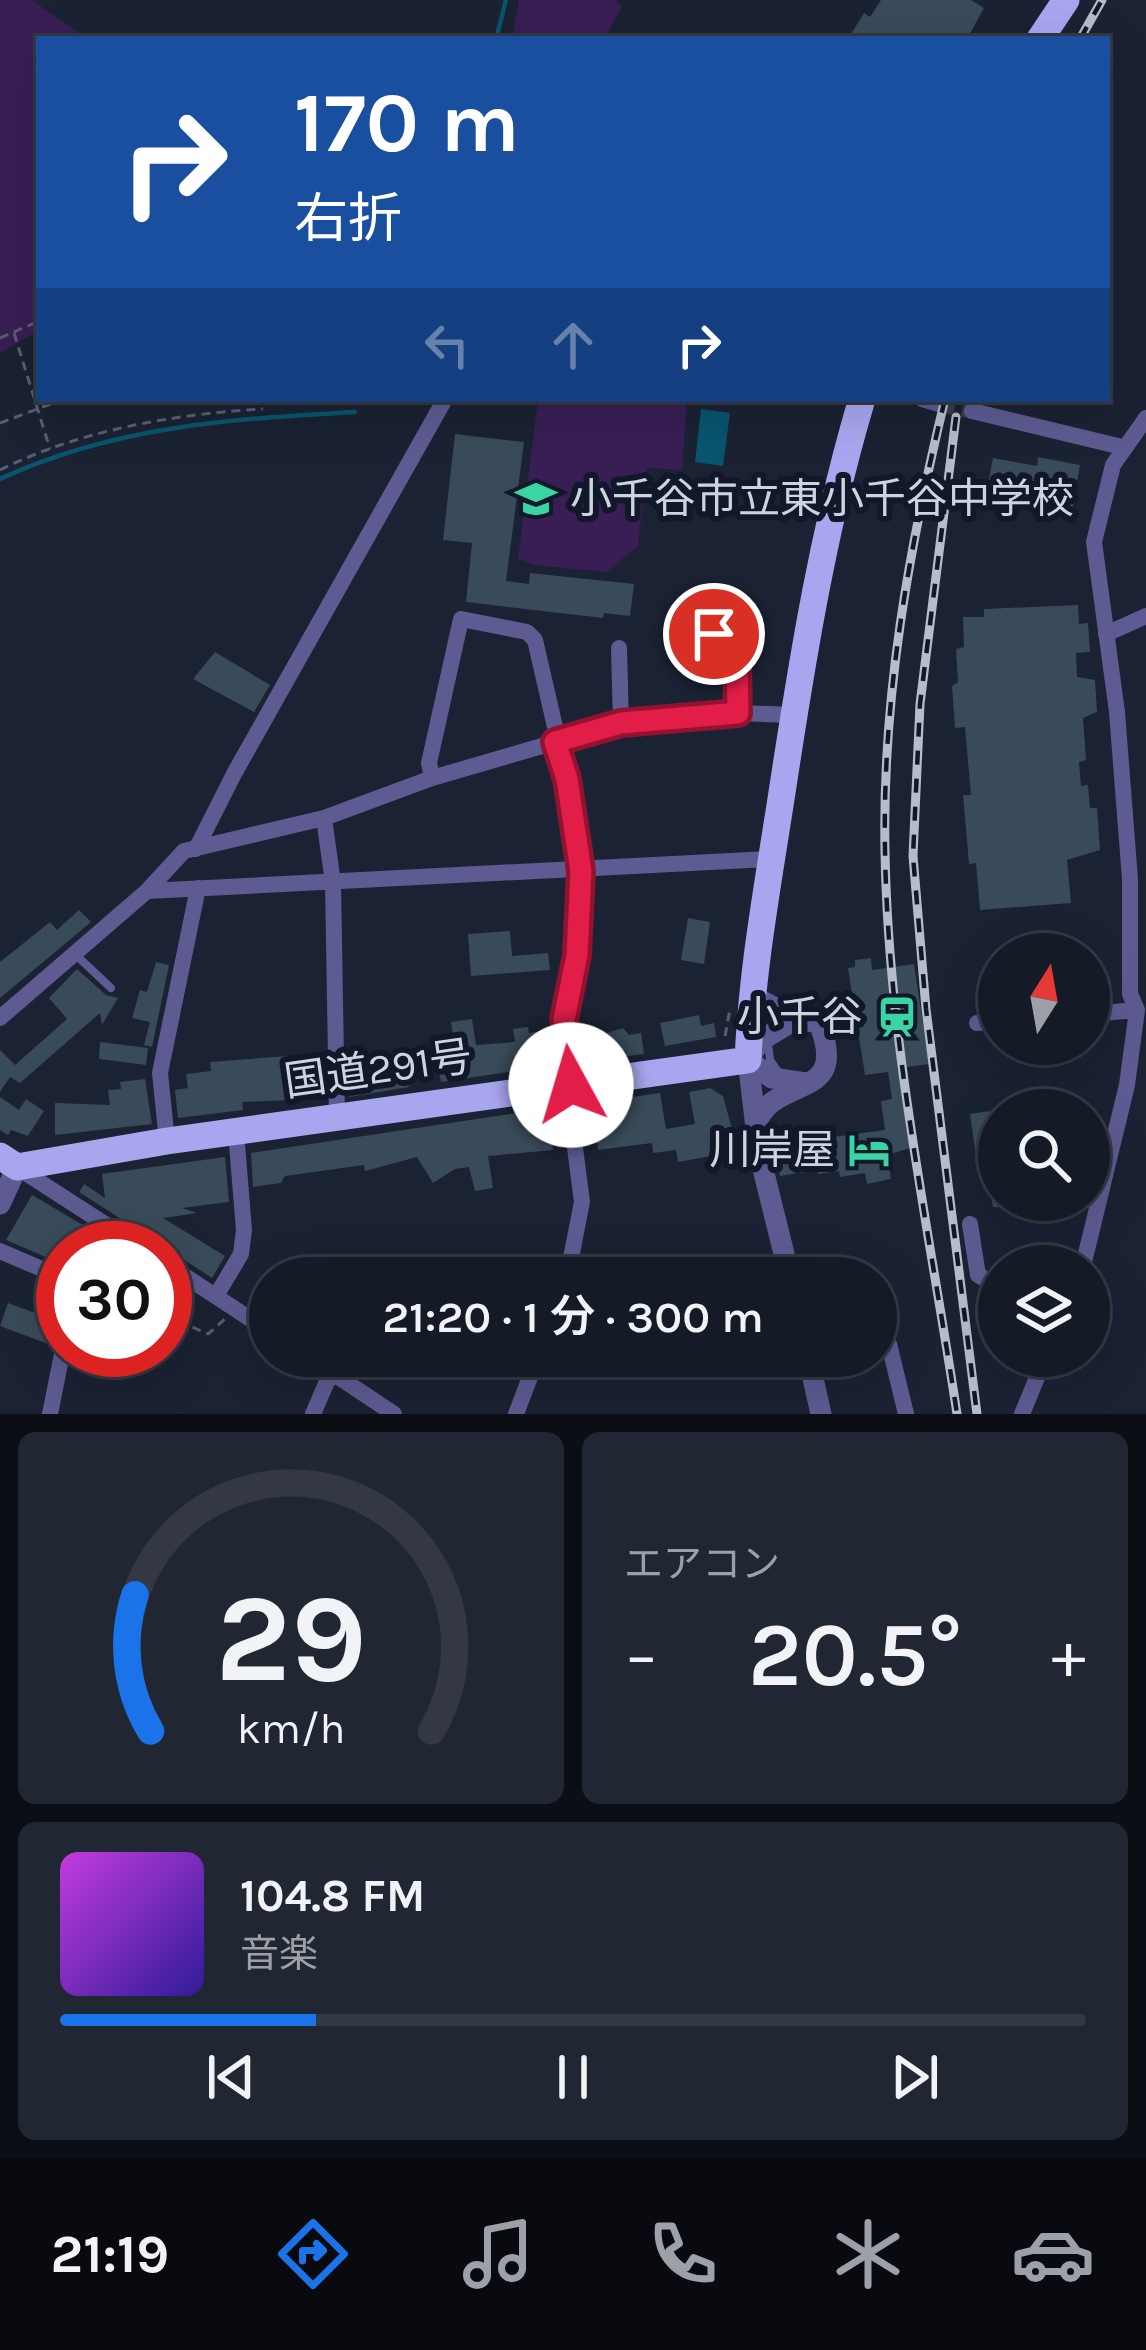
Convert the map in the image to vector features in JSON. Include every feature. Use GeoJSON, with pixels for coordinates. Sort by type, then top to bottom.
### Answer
{"type":"FeatureCollection","features":[{"type":"Feature","properties":{"kind":"highway"},"geometry":{"type":"LineString","coordinates":[[1042,36],[1066,0]]}},
{"type":"Feature","properties":{"kind":"highway"},"geometry":{"type":"LineString","coordinates":[[748,1060],[741,1002],[832,500],[861,402]]}},
{"type":"Feature","properties":{"kind":"highway","name":"国道291号"},"geometry":{"type":"LineString","coordinates":[[9,1162],[748,1060]]}},
{"type":"Feature","properties":{"kind":"street"},"geometry":{"type":"LineString","coordinates":[[196,849],[444,402]]}},
{"type":"Feature","properties":{"kind":"street"},"geometry":{"type":"LineString","coordinates":[[972,411],[1122,447]]}},
{"type":"Feature","properties":{"kind":"street"},"geometry":{"type":"LineString","coordinates":[[1088,1245],[1127,1085],[1136,1010],[1130,994],[1130,879],[1117,712],[1094,542],[1113,465],[1146,418]]}},
{"type":"Feature","properties":{"kind":"street"},"geometry":{"type":"LineString","coordinates":[[1106,634],[1146,616]]}},
{"type":"Feature","properties":{"kind":"street"},"geometry":{"type":"LineString","coordinates":[[432,778],[429,764],[461,619],[527,632],[535,640],[567,779],[581,871],[577,955],[564,1019],[582,1202],[571,1257]]}},
{"type":"Feature","properties":{"kind":"street"},"geometry":{"type":"LineString","coordinates":[[675,619],[680,636],[714,634],[725,654],[737,663],[738,713]]}},
{"type":"Feature","properties":{"kind":"street"},"geometry":{"type":"LineString","coordinates":[[619,648],[621,723]]}},
{"type":"Feature","properties":{"kind":"street"},"geometry":{"type":"LineString","coordinates":[[0,1018],[147,891],[184,851],[324,818],[432,778],[621,723],[738,713],[793,715]]}},
{"type":"Feature","properties":{"kind":"street"},"geometry":{"type":"LineString","coordinates":[[324,818],[333,883],[337,1117]]}},
{"type":"Feature","properties":{"kind":"street"},"geometry":{"type":"LineString","coordinates":[[147,891],[770,859]]}},
{"type":"Feature","properties":{"kind":"street"},"geometry":{"type":"LineString","coordinates":[[167,1141],[160,1072],[198,888]]}},
{"type":"Feature","properties":{"kind":"street"},"geometry":{"type":"LineString","coordinates":[[741,1002],[796,1019],[814,1019],[823,1030],[828,1065],[823,1077],[800,1082],[772,1102],[755,1126]]}},
{"type":"Feature","properties":{"kind":"street"},"geometry":{"type":"LineString","coordinates":[[1110,1012],[1136,1010]]}},
{"type":"Feature","properties":{"kind":"street"},"geometry":{"type":"LineString","coordinates":[[785,1257],[755,1126],[748,1060],[760,1041],[796,1019]]}},
{"type":"Feature","properties":{"kind":"street"},"geometry":{"type":"LineString","coordinates":[[748,1060],[762,1073],[800,1082]]}},
{"type":"Feature","properties":{"kind":"street"},"geometry":{"type":"LineString","coordinates":[[215,1296],[241,1254],[244,1230],[236,1132]]}},
{"type":"Feature","properties":{"kind":"street"},"geometry":{"type":"LineString","coordinates":[[0,1204],[9,1162],[100,1221]]}},
{"type":"Feature","properties":{"kind":"street"},"geometry":{"type":"LineString","coordinates":[[970,1224],[978,1275]]}},
{"type":"Feature","properties":{"kind":"street"},"geometry":{"type":"LineString","coordinates":[[0,1251],[36,1266]]}},
{"type":"Feature","properties":{"kind":"street"},"geometry":{"type":"LineString","coordinates":[[192,1281],[249,1319]]}},
{"type":"Feature","properties":{"kind":"street"},"geometry":{"type":"LineString","coordinates":[[50,1414],[57,1377]]}},
{"type":"Feature","properties":{"kind":"street"},"geometry":{"type":"LineString","coordinates":[[313,1414],[329,1377]]}},
{"type":"Feature","properties":{"kind":"street"},"geometry":{"type":"LineString","coordinates":[[338,1377],[394,1414]]}},
{"type":"Feature","properties":{"kind":"street"},"geometry":{"type":"LineString","coordinates":[[516,1414],[530,1377]]}},
{"type":"Feature","properties":{"kind":"street"},"geometry":{"type":"LineString","coordinates":[[813,1377],[821,1414]]}},
{"type":"Feature","properties":{"kind":"street"},"geometry":{"type":"LineString","coordinates":[[897,1377],[906,1414]]}},
{"type":"Feature","properties":{"kind":"street"},"geometry":{"type":"LineString","coordinates":[[1022,1414],[1037,1377]]}},
{"type":"Feature","properties":{"kind":"lane"},"geometry":{"type":"LineString","coordinates":[[74,954],[111,988]]}},
{"type":"Feature","properties":{"kind":"lane"},"geometry":{"type":"LineString","coordinates":[[773,1033],[768,1044],[770,1060],[800,1082]]}},
{"type":"Feature","properties":{"kind":"path"},"geometry":{"type":"LineString","coordinates":[[0,338],[36,322]]}},
{"type":"Feature","properties":{"kind":"path"},"geometry":{"type":"LineString","coordinates":[[14,333],[51,450]]}},
{"type":"Feature","properties":{"kind":"path"},"geometry":{"type":"LineString","coordinates":[[0,423],[54,402]]}},
{"type":"Feature","properties":{"kind":"path"},"geometry":{"type":"LineString","coordinates":[[0,470],[51,450],[166,420],[263,409]]}},
{"type":"Feature","properties":{"kind":"path"},"geometry":{"type":"LineString","coordinates":[[725,1036],[741,1002]]}},
{"type":"Feature","properties":{"kind":"path"},"geometry":{"type":"LineString","coordinates":[[192,1327],[208,1334],[220,1327],[232,1308]]}},
{"type":"Feature","properties":{"kind":"shaded area"},"geometry":{"type":"Polygon","coordinates":[[[0,0],[32,0],[83,36],[36,36],[36,332],[0,353],[0,0]]]}},
{"type":"Feature","properties":{"kind":"shaded area"},"geometry":{"type":"Polygon","coordinates":[[[519,0],[614,0],[622,6],[607,36],[513,36],[519,0]]]}},
{"type":"Feature","properties":{"kind":"shaded area"},"geometry":{"type":"Polygon","coordinates":[[[538,402],[687,402],[682,470],[647,468],[638,546],[607,572],[533,565],[518,559],[538,402]]]}},
{"type":"Feature","properties":{"kind":"water"},"geometry":{"type":"Polygon","coordinates":[[[701,409],[730,413],[723,466],[695,462],[701,409]]]}},
{"type":"Feature","properties":{"kind":"building"},"geometry":{"type":"Polygon","coordinates":[[[881,0],[971,0],[984,8],[969,36],[850,36],[864,13],[870,17],[881,0]]]}},
{"type":"Feature","properties":{"kind":"building"},"geometry":{"type":"Polygon","coordinates":[[[455,434],[524,442],[506,581],[529,584],[530,573],[634,584],[630,616],[604,613],[603,618],[466,602],[472,543],[443,540],[455,434]]]}},
{"type":"Feature","properties":{"kind":"building"},"geometry":{"type":"Polygon","coordinates":[[[1038,457],[1080,465],[1072,510],[986,494],[993,458],[1037,466],[1038,457]]]}},
{"type":"Feature","properties":{"kind":"building"},"geometry":{"type":"Polygon","coordinates":[[[1078,605],[1079,624],[1088,623],[1090,652],[1076,653],[1077,677],[1095,680],[1097,712],[1083,718],[1086,760],[1079,762],[1081,786],[1088,785],[1090,808],[1097,808],[1100,850],[1067,860],[1071,903],[980,910],[976,863],[969,864],[963,795],[971,795],[965,727],[955,728],[952,686],[958,682],[956,649],[964,647],[963,617],[984,617],[984,609],[1078,605]]]}},
{"type":"Feature","properties":{"kind":"building"},"geometry":{"type":"Polygon","coordinates":[[[215,652],[270,685],[254,712],[193,679],[215,652]]]}},
{"type":"Feature","properties":{"kind":"building"},"geometry":{"type":"Polygon","coordinates":[[[79,910],[91,922],[0,998],[0,962],[50,922],[57,930],[79,910]]]}},
{"type":"Feature","properties":{"kind":"building"},"geometry":{"type":"Polygon","coordinates":[[[688,918],[710,922],[704,964],[681,960],[688,918]]]}},
{"type":"Feature","properties":{"kind":"building"},"geometry":{"type":"Polygon","coordinates":[[[510,931],[512,956],[548,953],[550,970],[471,976],[468,934],[510,931]]]}},
{"type":"Feature","properties":{"kind":"building"},"geometry":{"type":"Polygon","coordinates":[[[871,958],[872,970],[914,964],[929,1064],[899,1068],[910,1148],[887,1155],[891,1179],[867,1184],[865,1173],[840,1177],[839,1171],[818,1174],[818,1170],[780,1176],[773,1145],[885,1130],[881,1101],[892,1099],[888,1072],[865,1075],[848,968],[855,967],[855,960],[871,958]]]}},
{"type":"Feature","properties":{"kind":"building"},"geometry":{"type":"Polygon","coordinates":[[[156,962],[169,965],[152,1047],[144,1045],[150,1022],[132,1018],[140,990],[147,992],[156,962]]]}},
{"type":"Feature","properties":{"kind":"building"},"geometry":{"type":"Polygon","coordinates":[[[77,969],[106,995],[118,998],[102,1025],[100,1013],[20,1083],[10,1077],[0,1092],[0,1050],[15,1065],[67,1019],[49,998],[77,969]]]}},
{"type":"Feature","properties":{"kind":"building"},"geometry":{"type":"Polygon","coordinates":[[[699,1015],[701,1026],[714,1023],[716,1037],[665,1046],[660,1023],[699,1015]]]}},
{"type":"Feature","properties":{"kind":"building"},"geometry":{"type":"Polygon","coordinates":[[[472,1019],[476,1045],[515,1042],[513,1029],[528,1027],[529,1033],[552,1029],[556,1065],[441,1082],[439,1071],[458,1068],[451,1022],[472,1019]]]}},
{"type":"Feature","properties":{"kind":"building"},"geometry":{"type":"Polygon","coordinates":[[[623,1028],[629,1035],[641,1033],[644,1054],[581,1062],[579,1041],[623,1028]]]}},
{"type":"Feature","properties":{"kind":"building"},"geometry":{"type":"Polygon","coordinates":[[[100,1042],[148,1048],[146,1065],[99,1059],[100,1042]]]}},
{"type":"Feature","properties":{"kind":"building"},"geometry":{"type":"Polygon","coordinates":[[[288,1056],[291,1100],[242,1102],[243,1110],[178,1118],[175,1090],[188,1088],[186,1074],[211,1071],[210,1062],[288,1056]]]}},
{"type":"Feature","properties":{"kind":"building"},"geometry":{"type":"Polygon","coordinates":[[[376,1059],[377,1065],[405,1061],[409,1087],[349,1097],[349,1064],[376,1059]]]}},
{"type":"Feature","properties":{"kind":"building"},"geometry":{"type":"Polygon","coordinates":[[[145,1079],[152,1124],[55,1135],[55,1103],[110,1105],[108,1090],[121,1089],[120,1082],[145,1079]]]}},
{"type":"Feature","properties":{"kind":"building"},"geometry":{"type":"Polygon","coordinates":[[[710,1088],[723,1096],[738,1151],[678,1162],[676,1150],[653,1153],[652,1143],[598,1150],[596,1132],[586,1134],[582,1104],[660,1093],[666,1129],[695,1124],[689,1092],[710,1088]]]}},
{"type":"Feature","properties":{"kind":"building"},"geometry":{"type":"Polygon","coordinates":[[[0,1097],[19,1110],[26,1099],[44,1111],[28,1136],[0,1130],[0,1097]]]}},
{"type":"Feature","properties":{"kind":"building"},"geometry":{"type":"Polygon","coordinates":[[[557,1107],[561,1141],[552,1142],[553,1150],[488,1156],[493,1188],[475,1191],[469,1167],[455,1169],[433,1183],[417,1157],[365,1171],[364,1165],[285,1176],[281,1183],[253,1187],[251,1153],[557,1107]]]}},
{"type":"Feature","properties":{"kind":"building"},"geometry":{"type":"Polygon","coordinates":[[[978,1113],[978,1171],[970,1114],[978,1113]]]}},
{"type":"Feature","properties":{"kind":"building"},"geometry":{"type":"Polygon","coordinates":[[[225,1157],[229,1202],[182,1208],[197,1213],[163,1218],[168,1221],[124,1221],[79,1192],[84,1184],[105,1198],[102,1174],[225,1157]]]}},
{"type":"Feature","properties":{"kind":"building"},"geometry":{"type":"Polygon","coordinates":[[[32,1195],[76,1221],[36,1221],[36,1253],[6,1240],[32,1195]]]}},
{"type":"Feature","properties":{"kind":"building"},"geometry":{"type":"Polygon","coordinates":[[[192,1236],[225,1256],[212,1278],[192,1265],[192,1236]]]}},
{"type":"Feature","properties":{"kind":"building"},"geometry":{"type":"Polygon","coordinates":[[[8,1303],[36,1313],[36,1339],[0,1326],[8,1303]]]}},
{"type":"Feature","properties":{"kind":"waterway"},"geometry":{"type":"LineString","coordinates":[[497,36],[506,0]]}},
{"type":"Feature","properties":{"kind":"waterway"},"geometry":{"type":"LineString","coordinates":[[0,479],[130,436],[219,422],[355,412]]}},
{"type":"Feature","properties":{"kind":"tunnel"},"geometry":{"type":"LineString","coordinates":[[939,404],[972,411]]}},
{"type":"Feature","properties":{"kind":"railway"},"geometry":{"type":"LineString","coordinates":[[1082,36],[1102,0]]}},
{"type":"Feature","properties":{"kind":"railway"},"geometry":{"type":"LineString","coordinates":[[944,402],[900,623],[888,736],[885,851],[902,1063],[957,1414]]}},
{"type":"Feature","properties":{"kind":"railway"},"geometry":{"type":"LineString","coordinates":[[956,417],[920,704],[913,856],[926,1009],[977,1414]]}},
{"type":"Feature","properties":{"kind":"place","name":"小千谷市立東小千谷中学校"},"geometry":{"type":"Point","coordinates":[536,499]}},
{"type":"Feature","properties":{"kind":"place","name":"小千谷"},"geometry":{"type":"Point","coordinates":[897,1017]}},
{"type":"Feature","properties":{"kind":"place","name":"川岸屋"},"geometry":{"type":"Point","coordinates":[869,1150]}},
{"type":"Feature","properties":{"kind":"route"},"geometry":{"type":"LineString","coordinates":[[571,1085],[564,1019],[577,955],[581,871],[567,779],[555,742],[621,723],[738,713],[737,663],[725,654],[714,634]]}}]}
